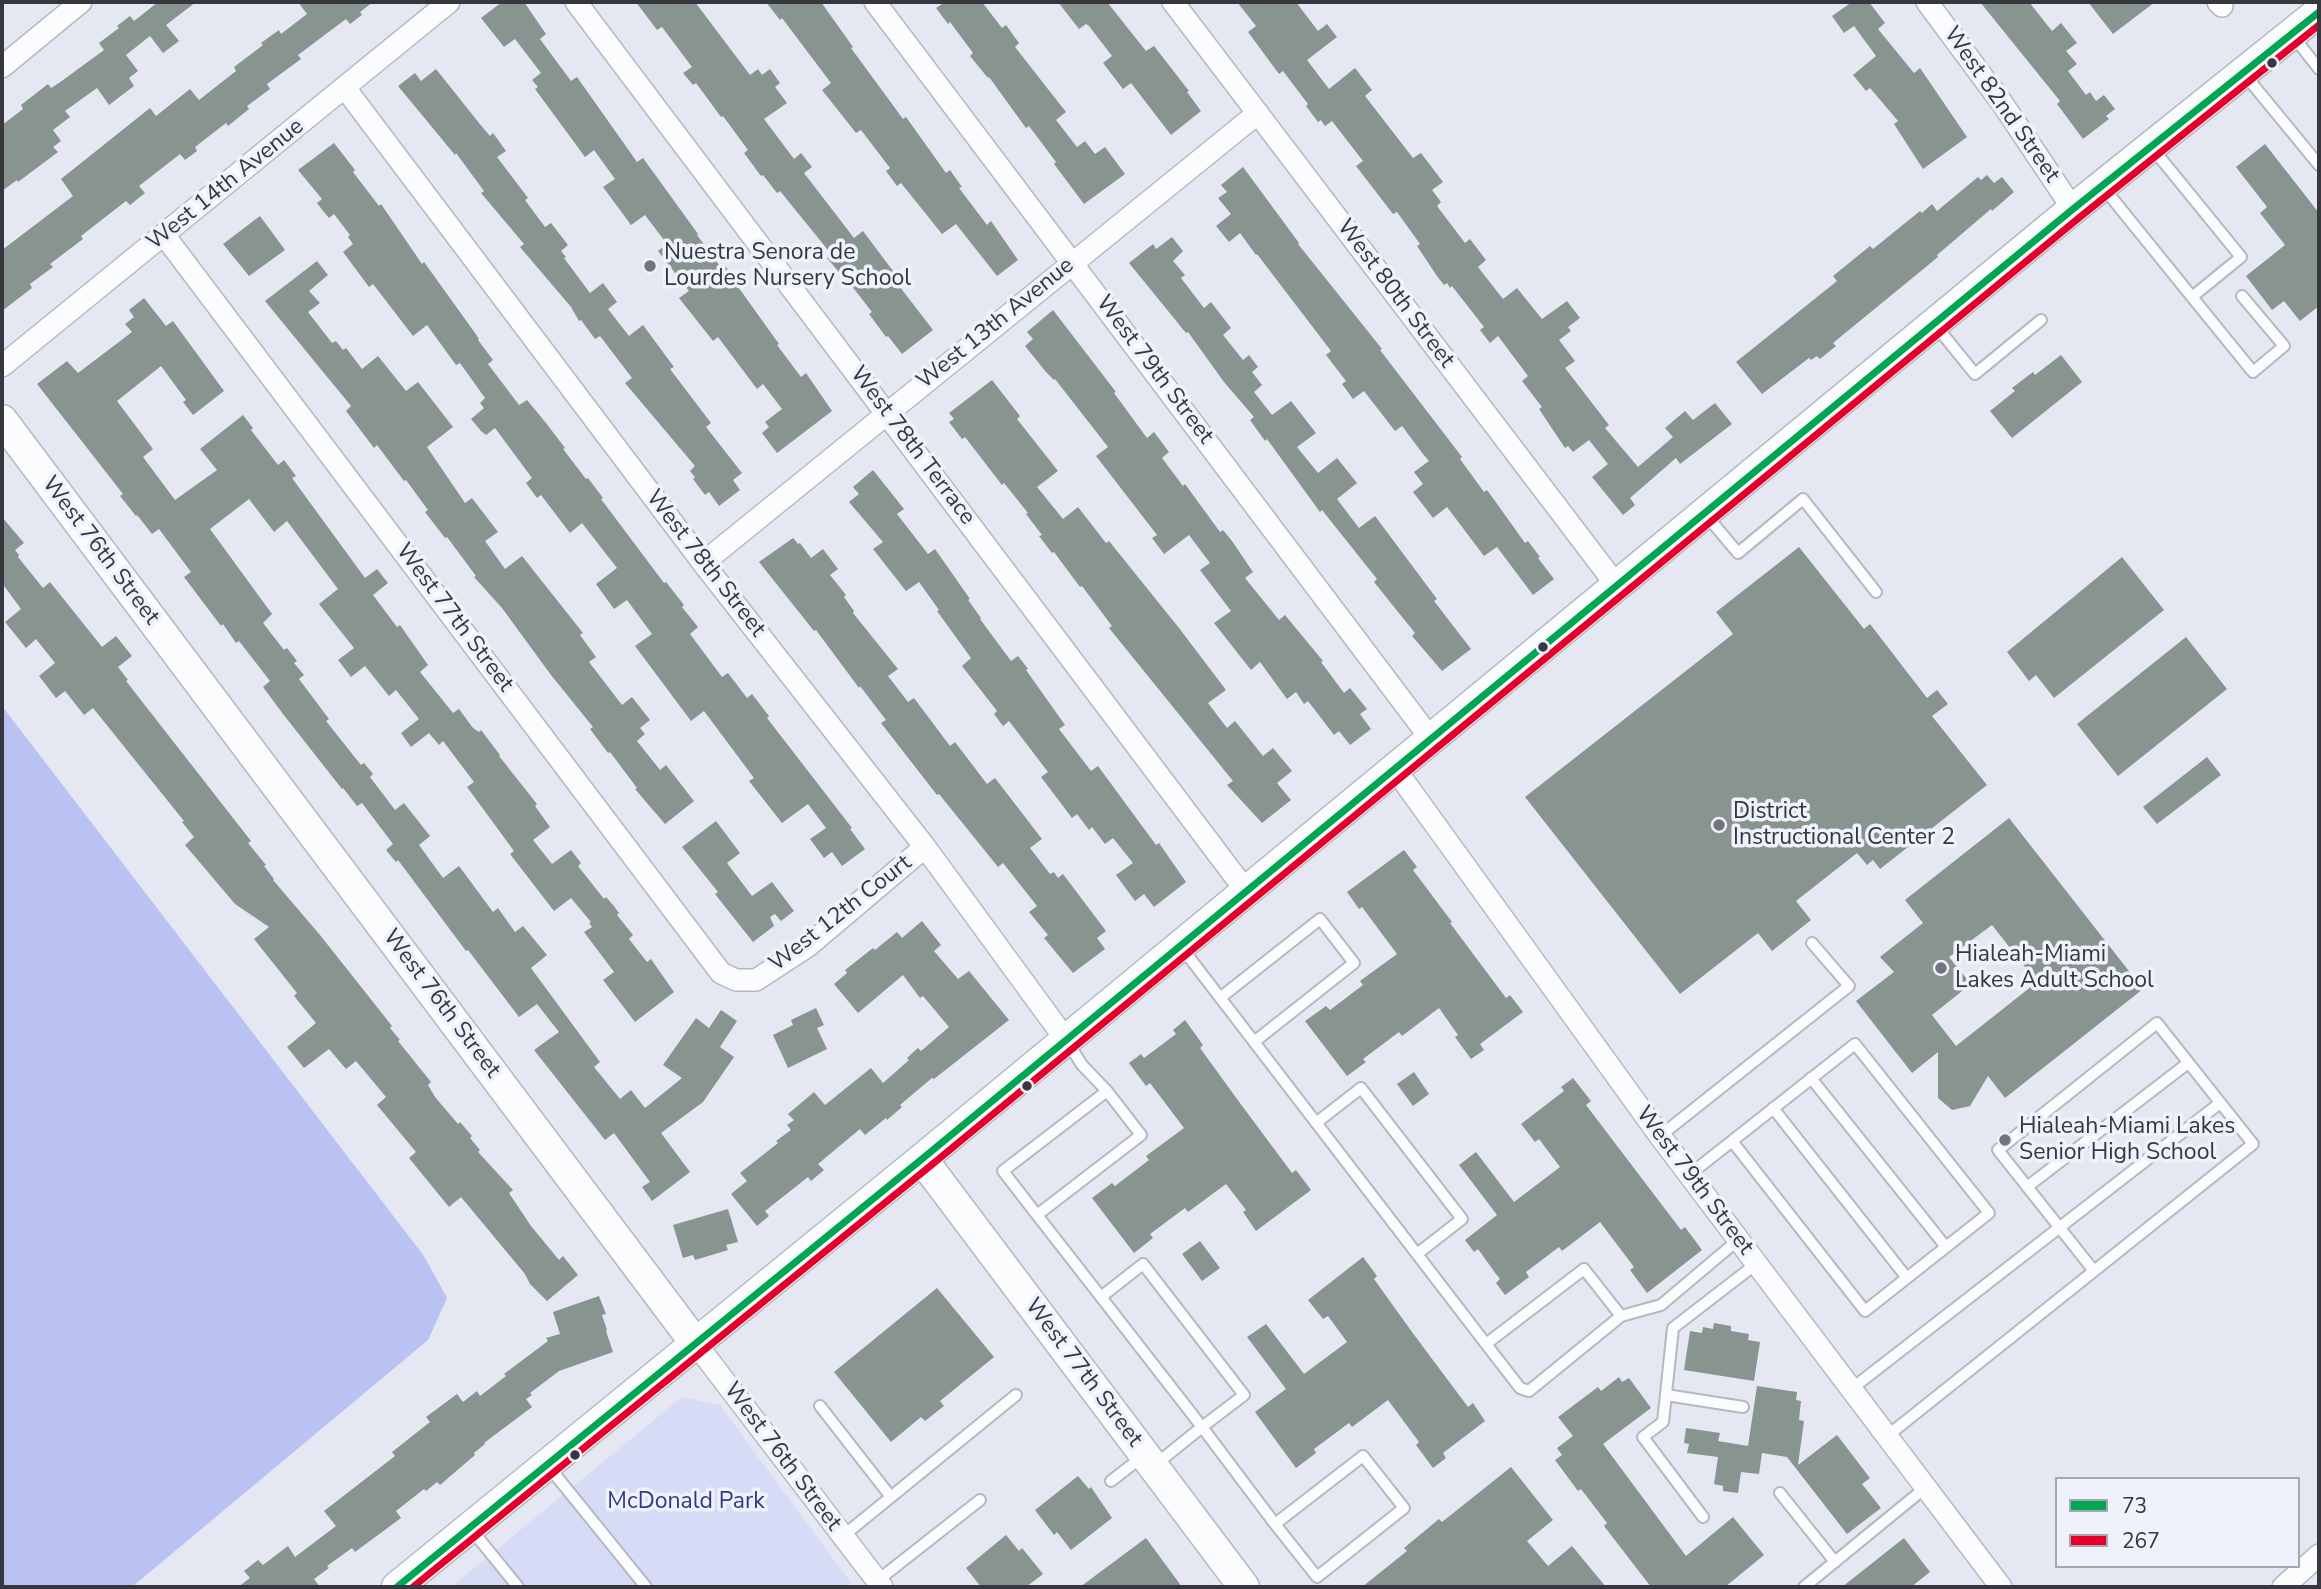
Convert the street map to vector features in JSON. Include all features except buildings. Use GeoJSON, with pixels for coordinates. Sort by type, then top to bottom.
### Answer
{"type":"FeatureCollection","features":[{"type":"Feature","properties":{"kind":"main road"},"geometry":{"type":"LineString","coordinates":[[397,1587],[922,1159],[2073,209],[2319,12]]}},
{"type":"Feature","properties":{"kind":"main road","name":"West 76th Street"},"geometry":{"type":"LineString","coordinates":[[2,419],[696,1344]]}},
{"type":"Feature","properties":{"kind":"main road","name":"West 77th Street"},"geometry":{"type":"LineString","coordinates":[[922,1159],[1244,1587]]}},
{"type":"Feature","properties":{"kind":"street"},"geometry":{"type":"LineString","coordinates":[[2,67],[81,2]]}},
{"type":"Feature","properties":{"kind":"street","name":"West 14th Avenue"},"geometry":{"type":"LineString","coordinates":[[2,366],[449,2]]}},
{"type":"Feature","properties":{"kind":"street","name":"West 78th Terrace"},"geometry":{"type":"LineString","coordinates":[[576,2],[1246,891]]}},
{"type":"Feature","properties":{"kind":"street","name":"West 79th Street"},"geometry":{"type":"LineString","coordinates":[[875,2],[1431,739]]}},
{"type":"Feature","properties":{"kind":"street","name":"West 80th Street"},"geometry":{"type":"LineString","coordinates":[[1173,2],[1617,586]]}},
{"type":"Feature","properties":{"kind":"street","name":"West 82nd Street"},"geometry":{"type":"LineString","coordinates":[[1927,2],[2002,103],[2073,209]]}},
{"type":"Feature","properties":{"kind":"street","name":"West 78th Street"},"geometry":{"type":"LineString","coordinates":[[345,88],[703,563],[925,847],[1066,1040]]}},
{"type":"Feature","properties":{"kind":"street","name":"West 13th Avenue"},"geometry":{"type":"LineString","coordinates":[[703,563],[1258,113]]}},
{"type":"Feature","properties":{"kind":"street","name":"West 77th Street"},"geometry":{"type":"LineString","coordinates":[[164,235],[721,973],[736,980],[756,980]]}},
{"type":"Feature","properties":{"kind":"street","name":"West 79th Street"},"geometry":{"type":"LineString","coordinates":[[1395,769],[1660,1136],[2001,1587]]}},
{"type":"Feature","properties":{"kind":"street","name":"West 12th Court"},"geometry":{"type":"LineString","coordinates":[[756,980],[808,946],[925,847]]}},
{"type":"Feature","properties":{"kind":"street","name":"West 76th Street"},"geometry":{"type":"LineString","coordinates":[[696,1344],[879,1584]]}},
{"type":"Feature","properties":{"kind":"street"},"geometry":{"type":"LineString","coordinates":[[2295,1583],[2319,1555]]}},
{"type":"Feature","properties":{"kind":"lane"},"geometry":{"type":"LineString","coordinates":[[2292,34],[2319,69]]}},
{"type":"Feature","properties":{"kind":"lane"},"geometry":{"type":"LineString","coordinates":[[2244,73],[2319,165]]}},
{"type":"Feature","properties":{"kind":"lane"},"geometry":{"type":"LineString","coordinates":[[2151,147],[2241,257],[2192,297]]}},
{"type":"Feature","properties":{"kind":"lane"},"geometry":{"type":"LineString","coordinates":[[2102,186],[2253,372],[2284,346],[2242,296]]}},
{"type":"Feature","properties":{"kind":"lane"},"geometry":{"type":"LineString","coordinates":[[1934,324],[1975,374],[2041,320]]}},
{"type":"Feature","properties":{"kind":"lane"},"geometry":{"type":"LineString","coordinates":[[1705,513],[1738,553],[1803,499],[1876,592]]}},
{"type":"Feature","properties":{"kind":"lane"},"geometry":{"type":"LineString","coordinates":[[1220,998],[1320,919],[1354,963],[1254,1042]]}},
{"type":"Feature","properties":{"kind":"lane"},"geometry":{"type":"LineString","coordinates":[[1660,1136],[1849,986],[1812,943]]}},
{"type":"Feature","properties":{"kind":"lane"},"geometry":{"type":"LineString","coordinates":[[1180,946],[1520,1388],[1530,1391],[1621,1316],[1661,1304],[1738,1240]]}},
{"type":"Feature","properties":{"kind":"lane"},"geometry":{"type":"LineString","coordinates":[[1886,1437],[2094,1271],[2253,1144],[2157,1023],[1998,1150],[2094,1271]]}},
{"type":"Feature","properties":{"kind":"lane"},"geometry":{"type":"LineString","coordinates":[[1037,1215],[1140,1135],[1107,1091],[1082,1065],[1066,1040]]}},
{"type":"Feature","properties":{"kind":"lane"},"geometry":{"type":"LineString","coordinates":[[1689,1175],[1731,1141],[1855,1044],[1989,1213],[1866,1311],[1731,1141]]}},
{"type":"Feature","properties":{"kind":"lane"},"geometry":{"type":"LineString","coordinates":[[2027,1187],[2188,1063]]}},
{"type":"Feature","properties":{"kind":"lane"},"geometry":{"type":"LineString","coordinates":[[1811,1078],[1946,1247]]}},
{"type":"Feature","properties":{"kind":"lane"},"geometry":{"type":"LineString","coordinates":[[1316,1123],[1361,1088],[1462,1219],[1417,1254]]}},
{"type":"Feature","properties":{"kind":"lane"},"geometry":{"type":"LineString","coordinates":[[1107,1091],[1003,1171],[1202,1427],[1275,1524],[1317,1577],[1404,1508],[1363,1456],[1275,1524]]}},
{"type":"Feature","properties":{"kind":"lane"},"geometry":{"type":"LineString","coordinates":[[1850,1390],[2220,1103]]}},
{"type":"Feature","properties":{"kind":"lane"},"geometry":{"type":"LineString","coordinates":[[1773,1108],[1907,1278]]}},
{"type":"Feature","properties":{"kind":"lane"},"geometry":{"type":"LineString","coordinates":[[1101,1297],[1143,1264],[1244,1395],[1202,1427],[1149,1461],[1111,1481]]}},
{"type":"Feature","properties":{"kind":"lane"},"geometry":{"type":"LineString","coordinates":[[1703,1517],[1643,1437],[1663,1422],[1673,1328],[1756,1264]]}},
{"type":"Feature","properties":{"kind":"lane"},"geometry":{"type":"LineString","coordinates":[[1486,1344],[1584,1269],[1621,1316]]}},
{"type":"Feature","properties":{"kind":"lane"},"geometry":{"type":"LineString","coordinates":[[843,1536],[1016,1395]]}},
{"type":"Feature","properties":{"kind":"lane"},"geometry":{"type":"LineString","coordinates":[[1666,1395],[1743,1407]]}},
{"type":"Feature","properties":{"kind":"lane"},"geometry":{"type":"LineString","coordinates":[[820,1406],[891,1497]]}},
{"type":"Feature","properties":{"kind":"lane"},"geometry":{"type":"LineString","coordinates":[[547,1465],[646,1587]]}},
{"type":"Feature","properties":{"kind":"lane"},"geometry":{"type":"LineString","coordinates":[[1804,1587],[1925,1488]]}},
{"type":"Feature","properties":{"kind":"lane"},"geometry":{"type":"LineString","coordinates":[[1780,1493],[1835,1562]]}},
{"type":"Feature","properties":{"kind":"lane"},"geometry":{"type":"LineString","coordinates":[[879,1584],[980,1500]]}},
{"type":"Feature","properties":{"kind":"lane"},"geometry":{"type":"LineString","coordinates":[[470,1528],[516,1585]]}},
{"type":"Feature","properties":{"kind":"green space","name":"McDonald Park"},"geometry":{"type":"Polygon","coordinates":[[[682,1397],[720,1405],[854,1587],[451,1587],[682,1397]]]}},
{"type":"Feature","properties":{"kind":"water"},"geometry":{"type":"Polygon","coordinates":[[[2,706],[424,1256],[447,1298],[428,1340],[132,1587],[2,1587],[2,706]]]}},
{"type":"Feature","properties":{"kind":"transit line","name":"73"},"geometry":{"type":"LineString","coordinates":[[397,1587],[922,1159],[2073,209],[2319,12]]}},
{"type":"Feature","properties":{"kind":"transit line","name":"267"},"geometry":{"type":"LineString","coordinates":[[413,1587],[929,1167],[2080,217],[2319,25]]}},
{"type":"Feature","properties":{"kind":"place","name":"Nuestra Senora de Lourdes Nursery School"},"geometry":{"type":"Point","coordinates":[650,266]}},
{"type":"Feature","properties":{"kind":"place","name":"District Instructional Center 2"},"geometry":{"type":"Point","coordinates":[1719,825]}},
{"type":"Feature","properties":{"kind":"place","name":"Hialeah-Miami Lakes Adult School"},"geometry":{"type":"Point","coordinates":[1941,968]}},
{"type":"Feature","properties":{"kind":"place","name":"Hialeah-Miami Lakes Senior High School"},"geometry":{"type":"Point","coordinates":[2005,1140]}}]}
